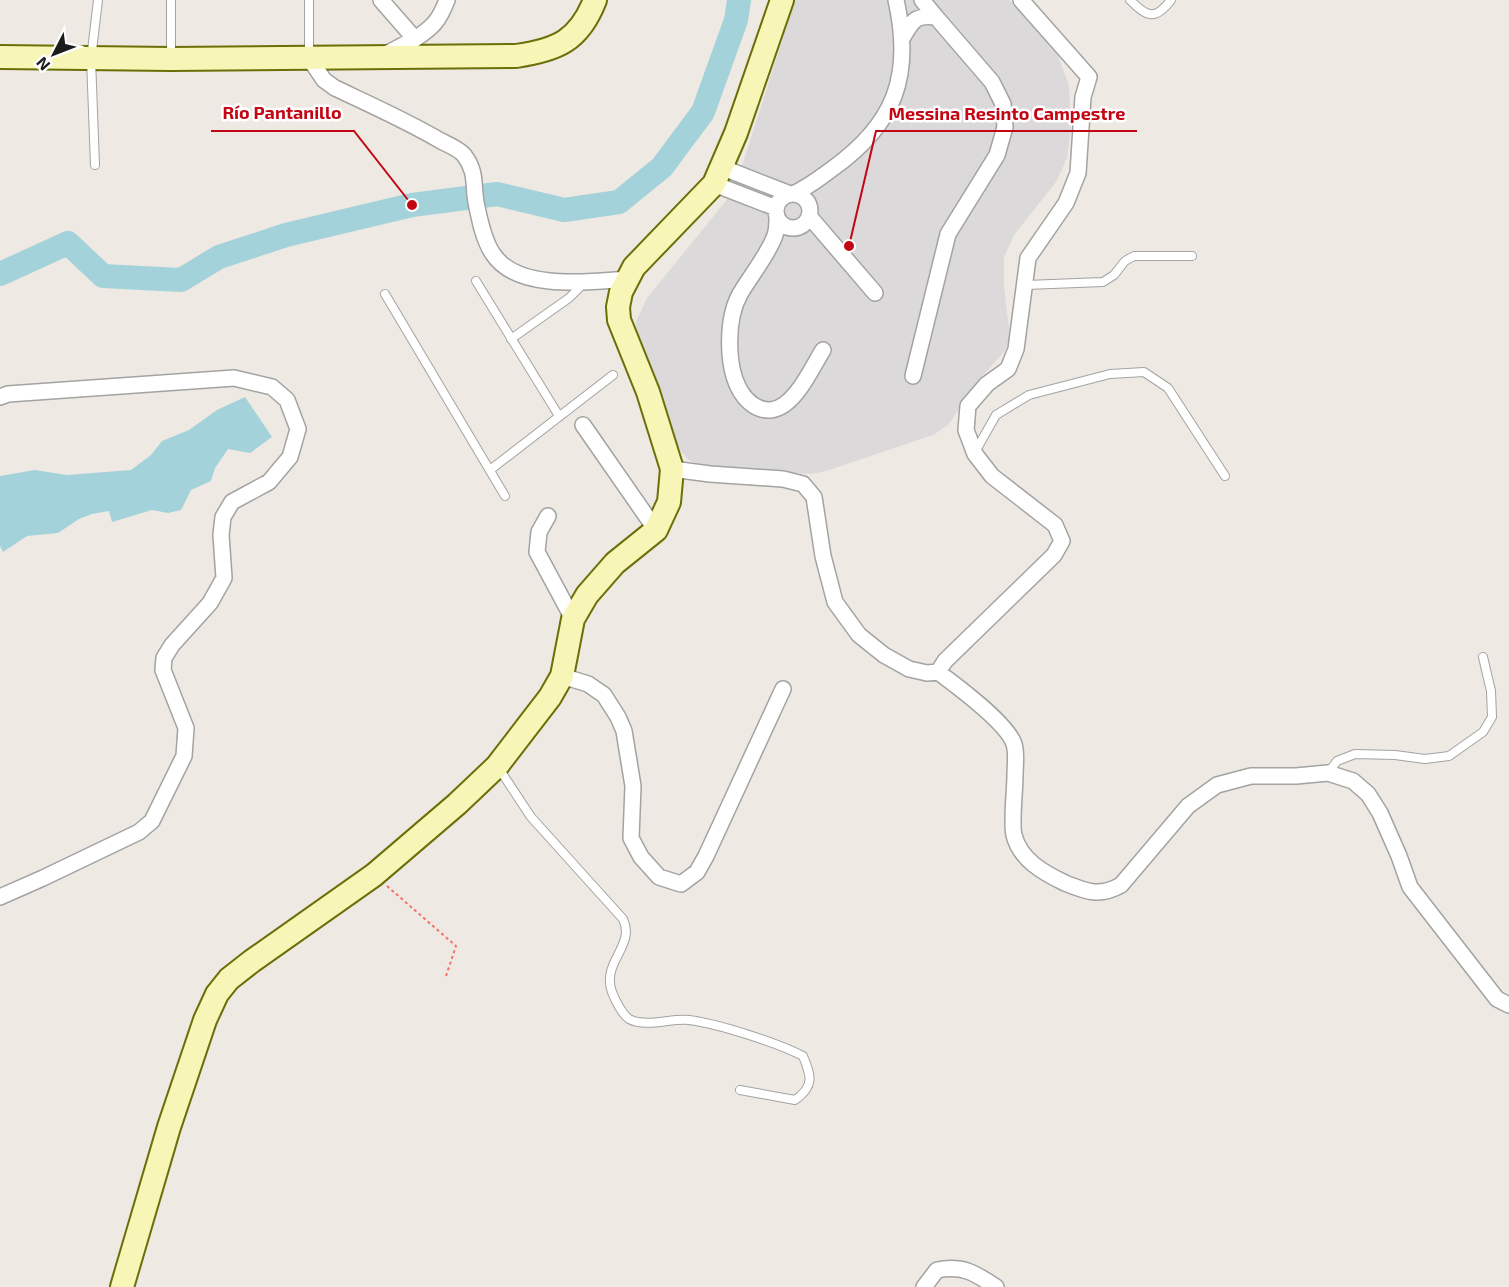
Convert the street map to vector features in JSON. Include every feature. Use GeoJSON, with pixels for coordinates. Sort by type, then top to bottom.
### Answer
{"type":"FeatureCollection","features":[{"type":"Feature","properties":{"kind":"street"},"geometry":{"type":"LineString","coordinates":[[381,0],[415,39]]}},
{"type":"Feature","properties":{"kind":"street"},"geometry":{"type":"LineString","coordinates":[[382,57],[433,28],[447,0]]}},
{"type":"Feature","properties":{"kind":"street"},"geometry":{"type":"LineString","coordinates":[[0,57],[171,59],[516,56],[544,52],[566,42],[580,27],[595,0]]}},
{"type":"Feature","properties":{"kind":"street"},"geometry":{"type":"LineString","coordinates":[[122,1287],[169,1127],[205,1020],[217,994],[229,979],[252,961],[374,875],[457,804],[497,766],[550,698],[562,676],[573,619],[588,595],[615,562],[656,530],[669,502],[672,469],[648,392],[619,320],[618,307],[627,279],[634,267],[718,175],[736,133],[783,0]]}},
{"type":"Feature","properties":{"kind":"street"},"geometry":{"type":"LineString","coordinates":[[823,350],[800,389],[782,407],[768,410],[754,406],[742,393],[736,381],[729,358],[730,331],[738,297],[775,236],[777,212],[781,199],[813,185],[852,153],[882,121],[897,92],[903,59],[903,37],[896,0]]}},
{"type":"Feature","properties":{"kind":"street"},"geometry":{"type":"LineString","coordinates":[[913,376],[948,234],[997,155],[1005,127],[1002,104],[992,82],[922,0]]}},
{"type":"Feature","properties":{"kind":"street"},"geometry":{"type":"LineString","coordinates":[[938,672],[945,661],[1054,555],[1062,541],[1055,525],[992,476],[975,454],[966,430],[968,406],[987,384],[1008,369],[1016,349],[1028,258],[1066,203],[1078,173],[1083,98],[1089,77],[1021,0]]}},
{"type":"Feature","properties":{"kind":"street"},"geometry":{"type":"LineString","coordinates":[[903,37],[916,18],[936,17]]}},
{"type":"Feature","properties":{"kind":"street"},"geometry":{"type":"LineString","coordinates":[[309,58],[320,75],[335,88],[462,152],[472,166],[476,202],[482,227],[494,255],[513,272],[540,280],[585,282],[627,279]]}},
{"type":"Feature","properties":{"kind":"street"},"geometry":{"type":"LineString","coordinates":[[718,175],[804,199],[807,221],[875,292]]}},
{"type":"Feature","properties":{"kind":"street"},"geometry":{"type":"LineString","coordinates":[[718,175],[777,212],[788,226],[807,221]]}},
{"type":"Feature","properties":{"kind":"street"},"geometry":{"type":"LineString","coordinates":[[807,221],[813,185]]}},
{"type":"Feature","properties":{"kind":"street"},"geometry":{"type":"LineString","coordinates":[[775,236],[807,221]]}},
{"type":"Feature","properties":{"kind":"street"},"geometry":{"type":"LineString","coordinates":[[0,397],[8,394],[234,378],[272,387],[287,400],[298,429],[290,457],[269,482],[232,502],[223,517],[221,536],[224,578],[210,603],[172,645],[164,658],[163,670],[186,728],[184,756],[152,822],[139,832],[0,897]]}},
{"type":"Feature","properties":{"kind":"street"},"geometry":{"type":"LineString","coordinates":[[583,425],[656,530]]}},
{"type":"Feature","properties":{"kind":"street"},"geometry":{"type":"LineString","coordinates":[[672,469],[783,479],[803,484],[814,497],[823,556],[835,602],[859,634],[884,655],[909,669],[927,673],[938,672],[1005,729],[1014,744],[1013,835],[1024,856],[1046,874],[1076,888],[1098,894],[1111,891],[1121,885],[1188,806],[1217,785],[1251,776],[1328,773],[1353,781],[1368,795],[1380,813],[1410,887],[1497,999],[1509,1005]]}},
{"type":"Feature","properties":{"kind":"street"},"geometry":{"type":"LineString","coordinates":[[548,516],[539,532],[537,552],[573,619]]}},
{"type":"Feature","properties":{"kind":"street"},"geometry":{"type":"LineString","coordinates":[[562,676],[588,684],[604,695],[618,717],[624,732],[633,786],[631,838],[641,857],[659,877],[681,884],[697,872],[706,856],[783,690]]}},
{"type":"Feature","properties":{"kind":"street"},"geometry":{"type":"LineString","coordinates":[[924,1287],[937,1270],[953,1267],[977,1274],[996,1287]]}},
{"type":"Feature","properties":{"kind":"lane"},"geometry":{"type":"LineString","coordinates":[[95,165],[91,59],[98,0]]}},
{"type":"Feature","properties":{"kind":"lane"},"geometry":{"type":"LineString","coordinates":[[171,0],[171,59]]}},
{"type":"Feature","properties":{"kind":"lane"},"geometry":{"type":"LineString","coordinates":[[309,0],[309,58]]}},
{"type":"Feature","properties":{"kind":"lane"},"geometry":{"type":"LineString","coordinates":[[1130,0],[1140,9],[1152,15],[1162,12],[1171,0]]}},
{"type":"Feature","properties":{"kind":"lane"},"geometry":{"type":"LineString","coordinates":[[1026,285],[1103,282],[1114,275],[1125,261],[1134,256],[1192,256]]}},
{"type":"Feature","properties":{"kind":"lane"},"geometry":{"type":"LineString","coordinates":[[476,281],[559,416]]}},
{"type":"Feature","properties":{"kind":"lane"},"geometry":{"type":"LineString","coordinates":[[511,339],[569,298],[585,282]]}},
{"type":"Feature","properties":{"kind":"lane"},"geometry":{"type":"LineString","coordinates":[[384,294],[505,496]]}},
{"type":"Feature","properties":{"kind":"lane"},"geometry":{"type":"LineString","coordinates":[[975,454],[996,415],[1029,395],[1110,374],[1144,372],[1168,388],[1226,476]]}},
{"type":"Feature","properties":{"kind":"lane"},"geometry":{"type":"LineString","coordinates":[[490,470],[613,375]]}},
{"type":"Feature","properties":{"kind":"lane"},"geometry":{"type":"LineString","coordinates":[[1328,773],[1336,761],[1355,754],[1395,755],[1425,759],[1449,756],[1483,732],[1492,717],[1491,691],[1483,657]]}},
{"type":"Feature","properties":{"kind":"lane"},"geometry":{"type":"LineString","coordinates":[[497,766],[531,817],[623,919],[627,933],[608,976],[616,1000],[630,1019],[646,1022],[686,1020],[708,1023],[789,1049],[802,1056],[809,1073],[809,1086],[795,1100],[740,1090]]}},
{"type":"Feature","properties":{"kind":"path"},"geometry":{"type":"LineString","coordinates":[[374,875],[456,946],[446,976]]}},
{"type":"Feature","properties":{"kind":"shaded area"},"geometry":{"type":"Polygon","coordinates":[[[795,0],[1010,0],[1058,56],[1069,85],[1071,129],[1067,158],[1056,182],[1014,235],[1004,257],[1004,287],[1010,337],[1004,352],[977,382],[948,425],[933,435],[811,474],[700,466],[681,452],[675,440],[637,336],[636,322],[647,298],[734,191],[795,0]]]}},
{"type":"Feature","properties":{"kind":"water"},"geometry":{"type":"Polygon","coordinates":[[[245,397],[272,437],[250,453],[228,449],[215,468],[211,481],[191,490],[181,510],[168,513],[152,510],[112,522],[109,511],[92,514],[79,519],[58,533],[27,536],[3,552],[0,546],[0,476],[35,470],[67,475],[131,470],[151,455],[162,441],[189,430],[217,410],[245,397]]]}},
{"type":"Feature","properties":{"kind":"waterway"},"geometry":{"type":"LineString","coordinates":[[0,274],[68,243],[103,276],[181,280],[219,257],[286,235],[412,205],[497,194],[564,210],[619,202],[662,167],[703,112],[736,20],[739,0]]}},
{"type":"Feature","properties":{"kind":"place","name":"Río Pantanillo"},"geometry":{"type":"Point","coordinates":[412,205]}},
{"type":"Feature","properties":{"kind":"place","name":"Messina Resinto Campestre"},"geometry":{"type":"Point","coordinates":[849,246]}}]}
